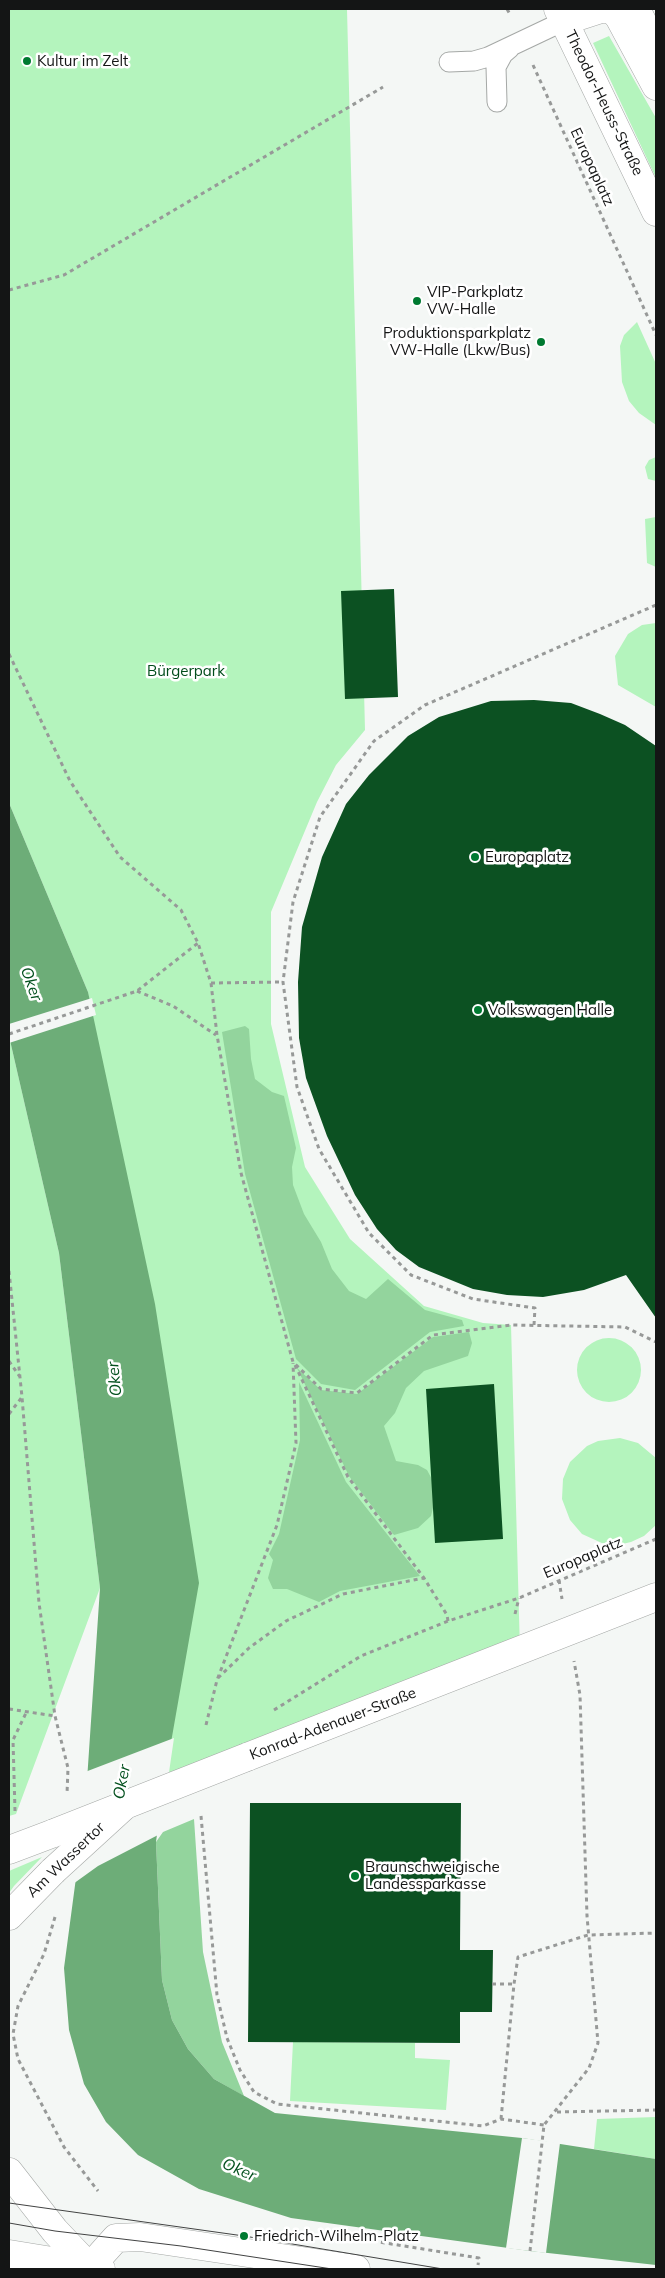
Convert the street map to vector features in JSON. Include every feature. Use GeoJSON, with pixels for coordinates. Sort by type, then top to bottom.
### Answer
{"type":"FeatureCollection","features":[{"type":"Feature","properties":{"kind":"main road","name":"Theodor-Heuss-Straße"},"geometry":{"type":"LineString","coordinates":[[656,86],[619,17],[612,9],[561,15],[656,212]]}},
{"type":"Feature","properties":{"kind":"main road"},"geometry":{"type":"LineString","coordinates":[[636,9],[656,49]]}},
{"type":"Feature","properties":{"kind":"main road","name":"Konrad-Adenauer-Straße"},"geometry":{"type":"LineString","coordinates":[[9,1850],[656,1597]]}},
{"type":"Feature","properties":{"kind":"main road","name":"Am Wassertor"},"geometry":{"type":"LineString","coordinates":[[9,1916],[53,1871],[124,1806]]}},
{"type":"Feature","properties":{"kind":"main road"},"geometry":{"type":"LineString","coordinates":[[9,2172],[55,2231],[94,2269]]}},
{"type":"Feature","properties":{"kind":"main road"},"geometry":{"type":"LineString","coordinates":[[94,2269],[116,2238],[140,2237],[356,2269]]}},
{"type":"Feature","properties":{"kind":"main road"},"geometry":{"type":"LineString","coordinates":[[9,2254],[94,2269]]}},
{"type":"Feature","properties":{"kind":"lane"},"geometry":{"type":"LineString","coordinates":[[449,62],[474,61],[488,58],[561,15]]}},
{"type":"Feature","properties":{"kind":"lane"},"geometry":{"type":"LineString","coordinates":[[497,102],[496,67],[503,54],[519,41]]}},
{"type":"Feature","properties":{"kind":"path","name":"Europaplatz"},"geometry":{"type":"LineString","coordinates":[[507,9],[519,41],[656,335]]}},
{"type":"Feature","properties":{"kind":"path"},"geometry":{"type":"LineString","coordinates":[[9,290],[64,274],[383,87]]}},
{"type":"Feature","properties":{"kind":"path"},"geometry":{"type":"LineString","coordinates":[[534,1325],[535,1308],[473,1299],[411,1275],[369,1233],[319,1148],[297,1087],[283,982],[293,902],[320,818],[374,741],[425,705],[656,606]]}},
{"type":"Feature","properties":{"kind":"path"},"geometry":{"type":"LineString","coordinates":[[9,654],[70,781],[120,857],[181,910],[198,943],[211,983],[217,1035],[240,1174],[293,1362],[348,1477],[424,1578],[446,1615],[448,1622]]}},
{"type":"Feature","properties":{"kind":"path"},"geometry":{"type":"LineString","coordinates":[[9,1034],[137,992],[198,943]]}},
{"type":"Feature","properties":{"kind":"path"},"geometry":{"type":"LineString","coordinates":[[211,983],[283,982]]}},
{"type":"Feature","properties":{"kind":"path"},"geometry":{"type":"LineString","coordinates":[[137,992],[174,1006],[217,1035]]}},
{"type":"Feature","properties":{"kind":"path"},"geometry":{"type":"LineString","coordinates":[[9,1271],[22,1397],[39,1603],[55,1716],[68,1768],[67,1797]]}},
{"type":"Feature","properties":{"kind":"path"},"geometry":{"type":"LineString","coordinates":[[293,1362],[321,1389],[356,1393],[433,1336],[511,1325],[534,1325],[625,1328],[656,1342]]}},
{"type":"Feature","properties":{"kind":"path"},"geometry":{"type":"LineString","coordinates":[[9,1361],[20,1377]]}},
{"type":"Feature","properties":{"kind":"path"},"geometry":{"type":"LineString","coordinates":[[206,1725],[217,1680],[278,1525],[296,1443],[293,1362]]}},
{"type":"Feature","properties":{"kind":"path"},"geometry":{"type":"LineString","coordinates":[[9,1414],[22,1397]]}},
{"type":"Feature","properties":{"kind":"path","name":"Europaplatz"},"geometry":{"type":"LineString","coordinates":[[269,1713],[361,1656],[448,1622],[519,1598],[656,1539]]}},
{"type":"Feature","properties":{"kind":"path"},"geometry":{"type":"LineString","coordinates":[[217,1680],[249,1648],[286,1621],[343,1594],[424,1578]]}},
{"type":"Feature","properties":{"kind":"path"},"geometry":{"type":"LineString","coordinates":[[515,1614],[519,1598]]}},
{"type":"Feature","properties":{"kind":"path"},"geometry":{"type":"LineString","coordinates":[[530,2251],[544,2125],[557,2112],[589,2068],[598,2043],[588,1935],[580,1695],[568,1633]]}},
{"type":"Feature","properties":{"kind":"path"},"geometry":{"type":"LineString","coordinates":[[9,1709],[55,1716]]}},
{"type":"Feature","properties":{"kind":"path"},"geometry":{"type":"LineString","coordinates":[[15,1810],[13,1740],[26,1713]]}},
{"type":"Feature","properties":{"kind":"path"},"geometry":{"type":"LineString","coordinates":[[202,1816],[218,1995],[227,2038],[240,2070],[254,2092],[277,2104],[483,2126],[501,2119],[544,2125]]}},
{"type":"Feature","properties":{"kind":"path"},"geometry":{"type":"LineString","coordinates":[[56,1908],[44,1954],[18,2006],[13,2034],[18,2059],[64,2148],[98,2191]]}},
{"type":"Feature","properties":{"kind":"path"},"geometry":{"type":"LineString","coordinates":[[501,2119],[518,1957],[588,1935],[656,1933]]}},
{"type":"Feature","properties":{"kind":"path"},"geometry":{"type":"LineString","coordinates":[[492,1984],[514,1984]]}},
{"type":"Feature","properties":{"kind":"path"},"geometry":{"type":"LineString","coordinates":[[557,2112],[656,2110]]}},
{"type":"Feature","properties":{"kind":"path"},"geometry":{"type":"LineString","coordinates":[[478,2265],[479,2258]]}},
{"type":"Feature","properties":{"kind":"green space","name":"Bürgerpark"},"geometry":{"type":"Polygon","coordinates":[[[9,9],[347,9],[365,730],[336,765],[317,802],[271,912],[271,1024],[305,1167],[350,1239],[424,1306],[483,1323],[511,1325],[520,1651],[163,1788],[88,992],[9,803],[9,9]]]}},
{"type":"Feature","properties":{"kind":"green space"},"geometry":{"type":"Polygon","coordinates":[[[609,36],[656,118],[656,178],[593,43],[609,36]]]}},
{"type":"Feature","properties":{"kind":"green space"},"geometry":{"type":"Polygon","coordinates":[[[637,322],[656,364],[656,425],[639,413],[629,401],[622,382],[620,346],[624,335],[637,322]]]}},
{"type":"Feature","properties":{"kind":"green space"},"geometry":{"type":"Polygon","coordinates":[[[656,457],[656,481],[648,479],[645,467],[649,460],[656,457]]]}},
{"type":"Feature","properties":{"kind":"green space"},"geometry":{"type":"Polygon","coordinates":[[[656,517],[656,567],[647,563],[645,519],[656,517]]]}},
{"type":"Feature","properties":{"kind":"green space"},"geometry":{"type":"Polygon","coordinates":[[[656,623],[656,707],[618,685],[615,656],[628,634],[642,625],[656,623]]]}},
{"type":"Feature","properties":{"kind":"green space"},"geometry":{"type":"Polygon","coordinates":[[[9,1036],[59,1253],[100,1588],[16,1814],[9,1816],[9,1036]]]}},
{"type":"Feature","properties":{"kind":"green space"},"geometry":{"type":"Polygon","coordinates":[[[609,1338],[627,1344],[635,1352],[641,1370],[635,1388],[627,1396],[609,1402],[591,1396],[583,1388],[577,1370],[583,1352],[591,1344],[609,1338]]]}},
{"type":"Feature","properties":{"kind":"green space"},"geometry":{"type":"Polygon","coordinates":[[[620,1438],[638,1443],[656,1458],[656,1525],[644,1536],[631,1542],[618,1545],[604,1544],[582,1534],[570,1520],[562,1499],[563,1479],[570,1462],[587,1446],[598,1441],[620,1438]]]}},
{"type":"Feature","properties":{"kind":"green space"},"geometry":{"type":"Polygon","coordinates":[[[42,1857],[14,1886],[9,1893],[9,1871],[42,1857]]]}},
{"type":"Feature","properties":{"kind":"green space"},"geometry":{"type":"Polygon","coordinates":[[[293,2042],[415,2043],[415,2058],[450,2060],[446,2110],[290,2101],[293,2042]]]}},
{"type":"Feature","properties":{"kind":"green space"},"geometry":{"type":"Polygon","coordinates":[[[656,2117],[656,2159],[594,2149],[597,2119],[656,2117]]]}},
{"type":"Feature","properties":{"kind":"shaded area"},"geometry":{"type":"Polygon","coordinates":[[[245,1026],[249,1029],[251,1059],[255,1079],[272,1092],[284,1096],[296,1148],[292,1167],[293,1185],[304,1214],[321,1242],[332,1269],[349,1291],[366,1299],[388,1279],[425,1310],[462,1320],[464,1326],[430,1332],[355,1390],[321,1384],[296,1359],[245,1174],[222,1032],[245,1026]]]}},
{"type":"Feature","properties":{"kind":"shaded area"},"geometry":{"type":"Polygon","coordinates":[[[469,1332],[472,1343],[468,1356],[424,1371],[406,1388],[395,1413],[384,1426],[396,1461],[418,1465],[427,1470],[434,1483],[435,1500],[431,1516],[418,1528],[394,1535],[349,1476],[297,1368],[321,1390],[357,1394],[433,1337],[469,1332]]]}},
{"type":"Feature","properties":{"kind":"shaded area"},"geometry":{"type":"Polygon","coordinates":[[[299,1382],[346,1482],[420,1576],[340,1591],[319,1602],[287,1589],[273,1589],[268,1578],[273,1560],[269,1554],[279,1534],[300,1440],[299,1382]]]}},
{"type":"Feature","properties":{"kind":"shaded area"},"geometry":{"type":"Polygon","coordinates":[[[194,1819],[203,1952],[222,2042],[244,2096],[214,2079],[188,2049],[172,2020],[162,1980],[156,1842],[163,1832],[194,1819]]]}},
{"type":"Feature","properties":{"kind":"water","name":"Oker"},"geometry":{"type":"Polygon","coordinates":[[[9,803],[88,992],[155,1304],[199,1583],[163,1788],[156,1842],[162,1980],[172,2020],[188,2049],[214,2079],[275,2113],[522,2138],[656,2159],[656,2265],[530,2251],[291,2218],[199,2189],[138,2155],[106,2122],[84,2084],[69,2030],[64,1968],[85,1810],[100,1588],[59,1253],[9,1036],[9,803]]]}},
{"type":"Feature","properties":{"kind":"pier"},"geometry":{"type":"Polygon","coordinates":[[[92,998],[96,1015],[9,1043],[9,1024],[92,998]]]}},
{"type":"Feature","properties":{"kind":"pier"},"geometry":{"type":"Polygon","coordinates":[[[174,1738],[160,1834],[98,1866],[73,1884],[83,1810],[85,1772],[174,1738]]]}},
{"type":"Feature","properties":{"kind":"pier"},"geometry":{"type":"Polygon","coordinates":[[[522,2138],[560,2143],[546,2253],[506,2248],[522,2138]]]}},
{"type":"Feature","properties":{"kind":"building"},"geometry":{"type":"Polygon","coordinates":[[[394,589],[398,697],[345,699],[341,591],[394,589]]]}},
{"type":"Feature","properties":{"kind":"building","name":"Volkswagen Halle"},"geometry":{"type":"Polygon","coordinates":[[[534,700],[571,703],[625,725],[656,746],[656,1318],[626,1275],[584,1290],[543,1297],[507,1295],[473,1289],[419,1267],[396,1250],[377,1229],[355,1195],[327,1136],[306,1078],[299,1038],[298,982],[302,927],[322,857],[346,804],[369,775],[408,736],[439,717],[491,701],[534,700]]]}},
{"type":"Feature","properties":{"kind":"building"},"geometry":{"type":"Polygon","coordinates":[[[494,1384],[503,1539],[435,1543],[426,1389],[494,1384]]]}},
{"type":"Feature","properties":{"kind":"building","name":"Braunschweigische Landessparkasse"},"geometry":{"type":"Polygon","coordinates":[[[250,1803],[461,1803],[460,1950],[493,1950],[492,2012],[460,2012],[460,2043],[248,2042],[250,1803]]]}},
{"type":"Feature","properties":{"kind":"tram line"},"geometry":{"type":"LineString","coordinates":[[9,2203],[244,2236],[443,2269]]}},
{"type":"Feature","properties":{"kind":"tram line"},"geometry":{"type":"LineString","coordinates":[[9,2223],[332,2269]]}},
{"type":"Feature","properties":{"kind":"place","name":"Kultur im Zelt"},"geometry":{"type":"Point","coordinates":[27,61]}},
{"type":"Feature","properties":{"kind":"place","name":"VIP-Parkplatz VW-Halle"},"geometry":{"type":"Point","coordinates":[417,301]}},
{"type":"Feature","properties":{"kind":"place","name":"Produktionsparkplatz VW-Halle (Lkw/Bus)"},"geometry":{"type":"Point","coordinates":[541,342]}},
{"type":"Feature","properties":{"kind":"place","name":"Europaplatz"},"geometry":{"type":"Point","coordinates":[475,857]}},
{"type":"Feature","properties":{"kind":"place","name":"Volkswagen Halle"},"geometry":{"type":"Point","coordinates":[478,1010]}},
{"type":"Feature","properties":{"kind":"place","name":"Braunschweigische Landessparkasse"},"geometry":{"type":"Point","coordinates":[355,1876]}},
{"type":"Feature","properties":{"kind":"place","name":"Friedrich-Wilhelm-Platz"},"geometry":{"type":"Point","coordinates":[244,2236]}}]}
